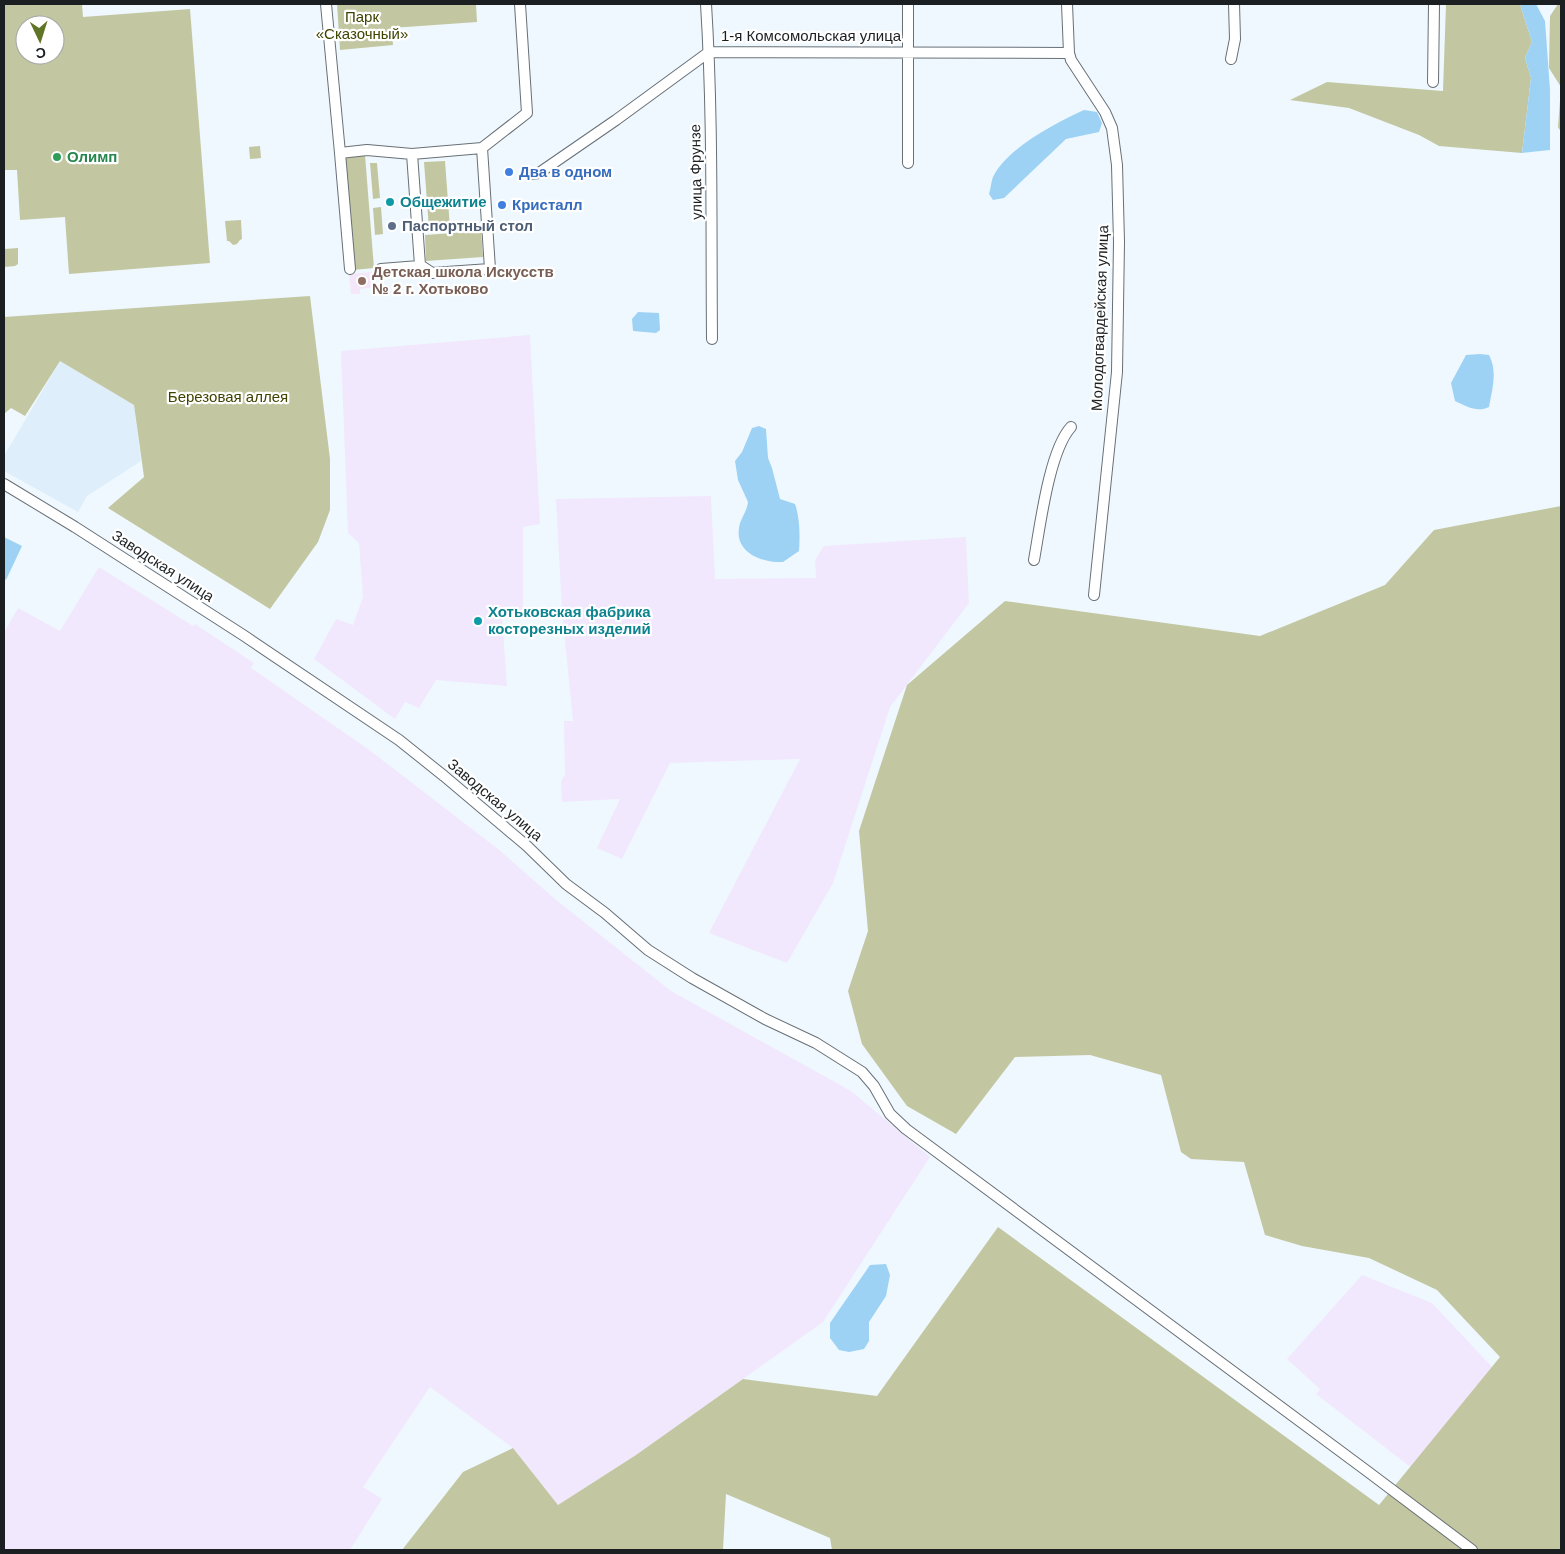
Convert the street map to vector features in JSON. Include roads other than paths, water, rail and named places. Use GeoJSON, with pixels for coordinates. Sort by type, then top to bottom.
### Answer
{"type":"FeatureCollection","features":[{"type":"Feature","properties":{"kind":"street"},"geometry":{"type":"LineString","coordinates":[[326,4],[350,270]]}},
{"type":"Feature","properties":{"kind":"street"},"geometry":{"type":"LineString","coordinates":[[340,153],[367,150],[412,154],[482,148],[527,113],[520,4]]}},
{"type":"Feature","properties":{"kind":"street","name":"улица Фрунзе"},"geometry":{"type":"LineString","coordinates":[[706,4],[709,52],[712,339]]}},
{"type":"Feature","properties":{"kind":"street"},"geometry":{"type":"LineString","coordinates":[[908,4],[908,163]]}},
{"type":"Feature","properties":{"kind":"street"},"geometry":{"type":"LineString","coordinates":[[1067,4],[1069,53]]}},
{"type":"Feature","properties":{"kind":"street"},"geometry":{"type":"LineString","coordinates":[[1231,59],[1235,39],[1234,4]]}},
{"type":"Feature","properties":{"kind":"street"},"geometry":{"type":"LineString","coordinates":[[1433,82],[1434,4]]}},
{"type":"Feature","properties":{"kind":"street","name":"1-я Комсомольская улица"},"geometry":{"type":"LineString","coordinates":[[531,174],[539,174],[709,52],[908,51],[1069,53]]}},
{"type":"Feature","properties":{"kind":"street","name":"Молодогвардейская улица"},"geometry":{"type":"LineString","coordinates":[[1069,53],[1074,67],[1106,112],[1112,128],[1117,165],[1120,242],[1117,372],[1094,595]]}},
{"type":"Feature","properties":{"kind":"street"},"geometry":{"type":"LineString","coordinates":[[381,269],[420,265],[432,273],[490,269],[482,148]]}},
{"type":"Feature","properties":{"kind":"street"},"geometry":{"type":"LineString","coordinates":[[412,154],[420,265]]}},
{"type":"Feature","properties":{"kind":"street"},"geometry":{"type":"LineString","coordinates":[[1034,560],[1043,505],[1059,444],[1071,427]]}},
{"type":"Feature","properties":{"kind":"street","name":"Заводская улица"},"geometry":{"type":"LineString","coordinates":[[4,484],[235,630],[399,740],[527,846],[566,884],[627,931],[648,950],[692,978],[765,1018],[816,1043],[862,1072],[874,1086],[890,1114],[945,1159],[1472,1550]]}},
{"type":"Feature","properties":{"kind":"water"},"geometry":{"type":"Polygon","coordinates":[[[1520,4],[1536,4],[1545,21],[1550,90],[1550,150],[1522,153],[1531,78],[1525,58],[1532,42],[1520,4]]]}},
{"type":"Feature","properties":{"kind":"water"},"geometry":{"type":"Polygon","coordinates":[[[1084,110],[1097,112],[1102,123],[1099,132],[1066,139],[1004,198],[993,200],[989,194],[993,177],[1010,155],[1047,129],[1084,110]]]}},
{"type":"Feature","properties":{"kind":"water"},"geometry":{"type":"Polygon","coordinates":[[[638,312],[659,313],[660,330],[656,333],[633,331],[632,319],[638,312]]]}},
{"type":"Feature","properties":{"kind":"water"},"geometry":{"type":"Polygon","coordinates":[[[1466,355],[1489,355],[1494,374],[1489,407],[1485,409],[1472,408],[1455,401],[1451,383],[1466,355]]]}},
{"type":"Feature","properties":{"kind":"water"},"geometry":{"type":"Polygon","coordinates":[[[759,426],[766,429],[768,458],[780,499],[795,504],[798,515],[799,551],[783,562],[767,561],[752,555],[741,544],[739,537],[739,528],[748,502],[738,480],[735,461],[742,452],[752,428],[759,426]]]}},
{"type":"Feature","properties":{"kind":"water"},"geometry":{"type":"Polygon","coordinates":[[[4,537],[22,546],[6,580],[4,578],[4,537]]]}},
{"type":"Feature","properties":{"kind":"water"},"geometry":{"type":"Polygon","coordinates":[[[886,1264],[890,1275],[886,1296],[869,1322],[869,1341],[864,1349],[849,1352],[839,1350],[830,1338],[830,1323],[870,1265],[886,1264]]]}},
{"type":"Feature","properties":{"kind":"place","name":"Олимп"},"geometry":{"type":"Point","coordinates":[57,157]}},
{"type":"Feature","properties":{"kind":"place","name":"Два в одном"},"geometry":{"type":"Point","coordinates":[509,172]}},
{"type":"Feature","properties":{"kind":"place","name":"Общежитие"},"geometry":{"type":"Point","coordinates":[390,202]}},
{"type":"Feature","properties":{"kind":"place","name":"Кристалл"},"geometry":{"type":"Point","coordinates":[502,205]}},
{"type":"Feature","properties":{"kind":"place","name":"Паспортный стол"},"geometry":{"type":"Point","coordinates":[392,226]}},
{"type":"Feature","properties":{"kind":"place","name":"Детская школа Искусств № 2 г. Хотьково"},"geometry":{"type":"Point","coordinates":[362,281]}},
{"type":"Feature","properties":{"kind":"place","name":"Хотьковская фабрика косторезных изделий"},"geometry":{"type":"Point","coordinates":[478,621]}},
{"type":"Feature","properties":{"kind":"park label","name":"Парк «Сказочный»"},"geometry":{"type":"Point","coordinates":[362,26]}},
{"type":"Feature","properties":{"kind":"park label","name":"Березовая аллея"},"geometry":{"type":"Point","coordinates":[228,397]}}]}
